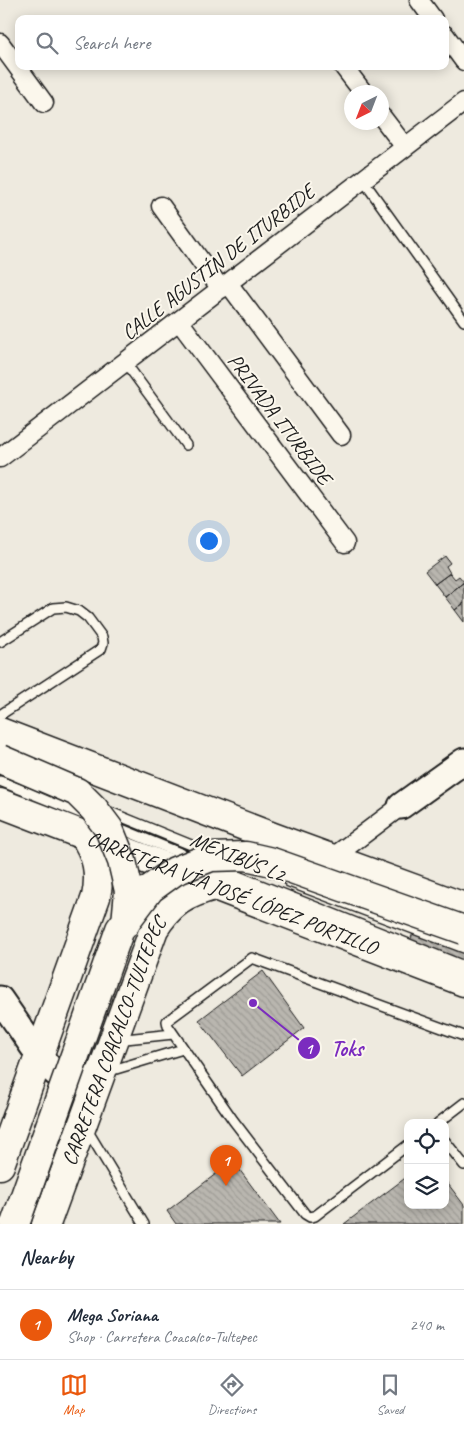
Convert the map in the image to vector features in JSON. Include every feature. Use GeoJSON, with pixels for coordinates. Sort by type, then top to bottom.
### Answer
{"type":"FeatureCollection","features":[{"type":"Feature","properties":{"kind":"main road"},"geometry":{"type":"LineString","coordinates":[[0,732],[464,907]]}},
{"type":"Feature","properties":{"kind":"main road"},"geometry":{"type":"LineString","coordinates":[[0,759],[77,792],[94,809],[109,829],[122,861],[128,891],[124,939],[105,1000],[22,1224]]}},
{"type":"Feature","properties":{"kind":"main road"},"geometry":{"type":"LineString","coordinates":[[401,806],[464,761]]}},
{"type":"Feature","properties":{"kind":"main road","name":"CARRETERA VÍA JOSÉ LÓPEZ PORTILLO"},"geometry":{"type":"LineString","coordinates":[[0,803],[464,982]]}},
{"type":"Feature","properties":{"kind":"main road"},"geometry":{"type":"LineString","coordinates":[[0,1165],[96,897],[98,870],[93,850],[83,834]]}},
{"type":"Feature","properties":{"kind":"main road"},"geometry":{"type":"LineString","coordinates":[[15,1224],[120,929],[150,889],[175,871],[211,857],[246,856],[272,862],[464,930]]}},
{"type":"Feature","properties":{"kind":"main road","name":"CARRETERA COACALCO-TULTEPEC"},"geometry":{"type":"LineString","coordinates":[[46,1224],[154,929],[164,913],[178,901],[192,892],[214,886]]}},
{"type":"Feature","properties":{"kind":"main road"},"geometry":{"type":"LineString","coordinates":[[0,999],[40,1057],[52,1071],[64,1079],[83,1082],[92,1080],[100,1074]]}},
{"type":"Feature","properties":{"kind":"main road"},"geometry":{"type":"LineString","coordinates":[[27,1091],[36,1084],[43,1082],[63,1085],[74,1097],[83,1122]]}},
{"type":"Feature","properties":{"kind":"street"},"geometry":{"type":"LineString","coordinates":[[419,0],[430,15]]}},
{"type":"Feature","properties":{"kind":"street"},"geometry":{"type":"LineString","coordinates":[[449,41],[464,61]]}},
{"type":"Feature","properties":{"kind":"street"},"geometry":{"type":"LineString","coordinates":[[0,43],[15,63]]}},
{"type":"Feature","properties":{"kind":"street"},"geometry":{"type":"LineString","coordinates":[[20,70],[44,103]]}},
{"type":"Feature","properties":{"kind":"street"},"geometry":{"type":"LineString","coordinates":[[346,70],[358,85]]}},
{"type":"Feature","properties":{"kind":"street","name":"CALLE AGUSTÍN DE ITURBIDE"},"geometry":{"type":"LineString","coordinates":[[0,458],[464,102]]}},
{"type":"Feature","properties":{"kind":"street"},"geometry":{"type":"LineString","coordinates":[[389,126],[405,147]]}},
{"type":"Feature","properties":{"kind":"street"},"geometry":{"type":"LineString","coordinates":[[161,206],[341,435]]}},
{"type":"Feature","properties":{"kind":"street","name":"PRIVADA ITURBIDE"},"geometry":{"type":"LineString","coordinates":[[179,321],[345,543]]}},
{"type":"Feature","properties":{"kind":"street"},"geometry":{"type":"LineString","coordinates":[[332,858],[401,806]]}},
{"type":"Feature","properties":{"kind":"lane"},"geometry":{"type":"LineString","coordinates":[[363,180],[464,321]]}},
{"type":"Feature","properties":{"kind":"lane"},"geometry":{"type":"LineString","coordinates":[[125,362],[186,445]]}},
{"type":"Feature","properties":{"kind":"lane"},"geometry":{"type":"LineString","coordinates":[[0,642],[53,608],[66,607],[79,611],[88,618],[102,638],[103,643],[101,649],[0,715]]}},
{"type":"Feature","properties":{"kind":"lane","name":"MEXIBÚS L2"},"geometry":{"type":"LineString","coordinates":[[0,767],[243,865]]}},
{"type":"Feature","properties":{"kind":"lane","name":"MEXIBÚS L2"},"geometry":{"type":"LineString","coordinates":[[0,781],[464,966]]}},
{"type":"Feature","properties":{"kind":"lane","name":"MEXIBÚS L2"},"geometry":{"type":"LineString","coordinates":[[280,879],[464,948]]}},
{"type":"Feature","properties":{"kind":"lane"},"geometry":{"type":"LineString","coordinates":[[404,1148],[315,1216],[310,1217],[305,1214],[233,1120],[173,1034],[167,1021],[252,958],[464,1036]]}},
{"type":"Feature","properties":{"kind":"lane"},"geometry":{"type":"LineString","coordinates":[[112,1041],[173,1034]]}},
{"type":"Feature","properties":{"kind":"lane"},"geometry":{"type":"LineString","coordinates":[[100,1074],[183,1049]]}},
{"type":"Feature","properties":{"kind":"lane"},"geometry":{"type":"LineString","coordinates":[[443,1119],[464,1103]]}},
{"type":"Feature","properties":{"kind":"lane"},"geometry":{"type":"LineString","coordinates":[[83,1122],[144,1224]]}},
{"type":"Feature","properties":{"kind":"lane"},"geometry":{"type":"LineString","coordinates":[[449,1146],[464,1165]]}},
{"type":"Feature","properties":{"kind":"building"},"geometry":{"type":"Polygon","coordinates":[[[445,556],[450,563],[446,566],[450,573],[435,584],[425,571],[445,556]]]}},
{"type":"Feature","properties":{"kind":"building"},"geometry":{"type":"Polygon","coordinates":[[[450,573],[455,579],[459,576],[464,582],[445,597],[435,584],[450,573]]]}},
{"type":"Feature","properties":{"kind":"building"},"geometry":{"type":"Polygon","coordinates":[[[464,582],[464,603],[455,610],[445,597],[464,582]]]}},
{"type":"Feature","properties":{"kind":"building"},"geometry":{"type":"Polygon","coordinates":[[[464,603],[464,622],[455,610],[464,603]]]}},
{"type":"Feature","properties":{"kind":"building"},"geometry":{"type":"Polygon","coordinates":[[[414,930],[464,950],[464,962],[410,941],[414,930]]]}},
{"type":"Feature","properties":{"kind":"building"},"geometry":{"type":"Polygon","coordinates":[[[263,971],[304,1028],[242,1076],[199,1020],[263,971]]]}},
{"type":"Feature","properties":{"kind":"building"},"geometry":{"type":"Polygon","coordinates":[[[233,1161],[280,1224],[176,1224],[167,1211],[233,1161]]]}},
{"type":"Feature","properties":{"kind":"building"},"geometry":{"type":"Polygon","coordinates":[[[404,1179],[404,1209],[449,1209],[449,1185],[464,1205],[464,1224],[344,1224],[404,1179]]]}},
{"type":"Feature","properties":{"kind":"place","name":"Toks"},"geometry":{"type":"Point","coordinates":[253,1003]}},
{"type":"Feature","properties":{"kind":"place","name":"Mega Soriana"},"geometry":{"type":"Point","coordinates":[226,1186]}}]}
